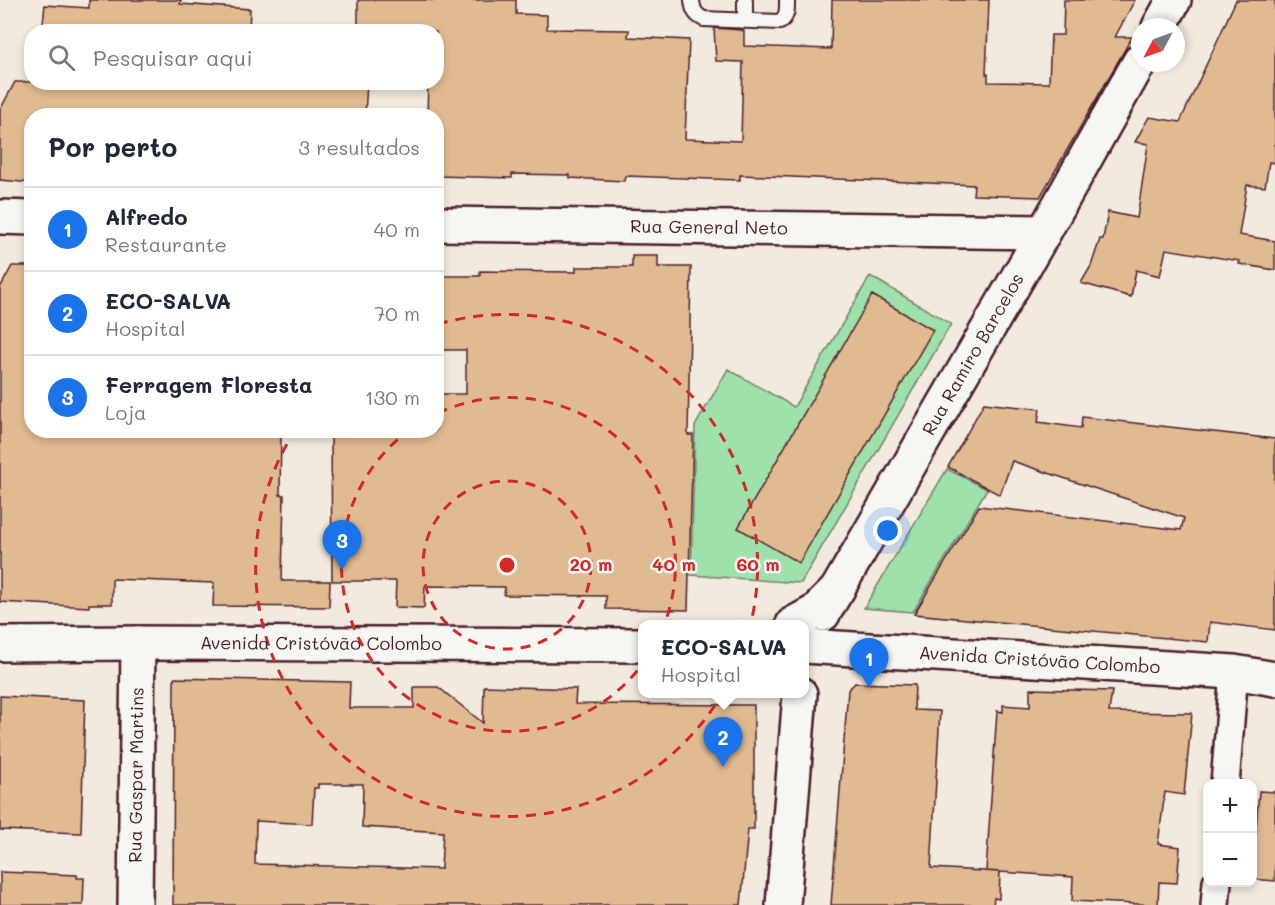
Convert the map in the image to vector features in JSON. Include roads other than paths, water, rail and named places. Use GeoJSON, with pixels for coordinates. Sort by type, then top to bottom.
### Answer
{"type":"FeatureCollection","features":[{"type":"Feature","properties":{"kind":"street"},"geometry":{"type":"LineString","coordinates":[[1164,18],[1174,0]]}},
{"type":"Feature","properties":{"kind":"street","name":"Rua Ramiro Barcelos"},"geometry":{"type":"LineString","coordinates":[[809,637],[1022,271],[1134,72]]}},
{"type":"Feature","properties":{"kind":"street"},"geometry":{"type":"LineString","coordinates":[[0,217],[24,218]]}},
{"type":"Feature","properties":{"kind":"street","name":"Rua General Neto"},"geometry":{"type":"LineString","coordinates":[[444,224],[1044,232]]}},
{"type":"Feature","properties":{"kind":"street"},"geometry":{"type":"LineString","coordinates":[[981,231],[1022,271]]}},
{"type":"Feature","properties":{"kind":"street"},"geometry":{"type":"LineString","coordinates":[[800,620],[815,612],[838,589]]}},
{"type":"Feature","properties":{"kind":"street","name":"Rua Gaspar Martins"},"geometry":{"type":"LineString","coordinates":[[135,905],[138,643]]}},
{"type":"Feature","properties":{"kind":"street","name":"Avenida Cristóvão Colombo"},"geometry":{"type":"LineString","coordinates":[[0,644],[638,645]]}},
{"type":"Feature","properties":{"kind":"street","name":"Avenida Cristóvão Colombo"},"geometry":{"type":"LineString","coordinates":[[809,645],[1234,672],[1275,680]]}},
{"type":"Feature","properties":{"kind":"street"},"geometry":{"type":"LineString","coordinates":[[1225,779],[1234,672]]}},
{"type":"Feature","properties":{"kind":"street"},"geometry":{"type":"LineString","coordinates":[[783,905],[800,698]]}},
{"type":"Feature","properties":{"kind":"street"},"geometry":{"type":"LineString","coordinates":[[1215,905],[1217,887]]}},
{"type":"Feature","properties":{"kind":"lane"},"geometry":{"type":"LineString","coordinates":[[692,0],[697,16],[704,19],[780,22],[785,18],[787,12],[787,0]]}},
{"type":"Feature","properties":{"kind":"lane"},"geometry":{"type":"LineString","coordinates":[[745,0],[745,20]]}},
{"type":"Feature","properties":{"kind":"place","name":"Ferragem Floresta"},"geometry":{"type":"Point","coordinates":[342,570]}},
{"type":"Feature","properties":{"kind":"place","name":"Alfredo"},"geometry":{"type":"Point","coordinates":[869,688]}},
{"type":"Feature","properties":{"kind":"place","name":"ECO-SALVA"},"geometry":{"type":"Point","coordinates":[723,767]}}]}
